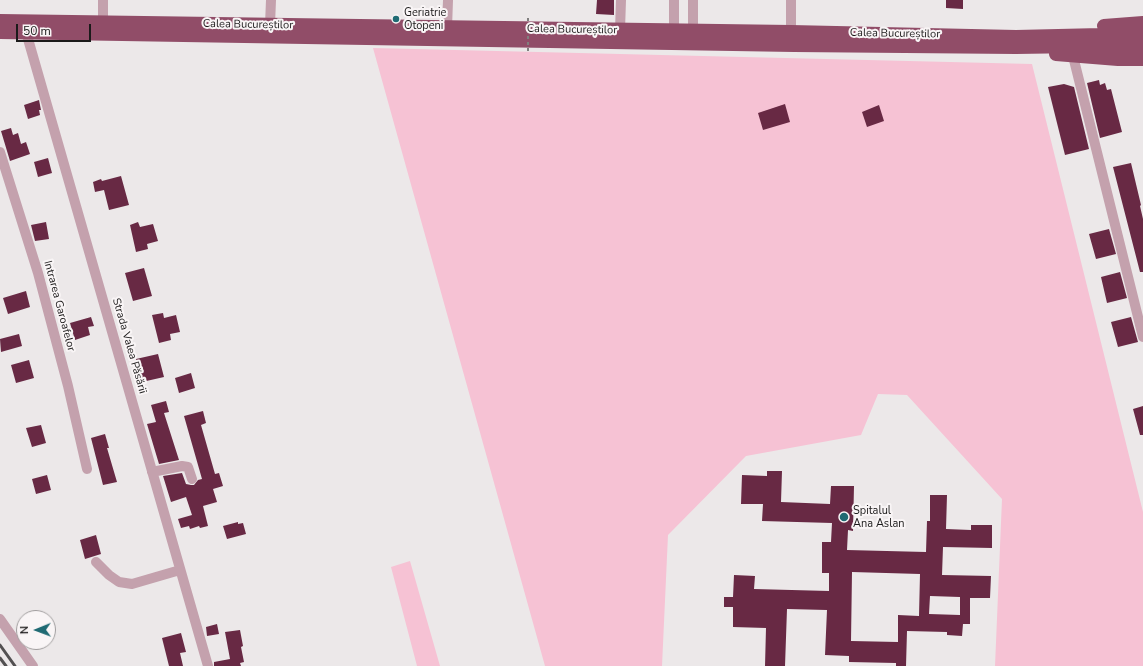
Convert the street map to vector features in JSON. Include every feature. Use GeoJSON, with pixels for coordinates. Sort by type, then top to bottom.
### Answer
{"type":"FeatureCollection","features":[{"type":"Feature","properties":{"kind":"highway","name":"Calea Bucureștilor"},"geometry":{"type":"LineString","coordinates":[[0,21],[791,32],[1016,42],[1143,45]]}},
{"type":"Feature","properties":{"kind":"highway"},"geometry":{"type":"LineString","coordinates":[[1016,42],[1053,31],[1143,24]]}},
{"type":"Feature","properties":{"kind":"highway","name":"Calea Bucureștilor"},"geometry":{"type":"LineString","coordinates":[[0,32],[794,46],[1016,42],[1143,34]]}},
{"type":"Feature","properties":{"kind":"highway"},"geometry":{"type":"LineString","coordinates":[[1016,42],[1073,56],[1143,59]]}},
{"type":"Feature","properties":{"kind":"street"},"geometry":{"type":"LineString","coordinates":[[103,0],[103,23]]}},
{"type":"Feature","properties":{"kind":"street"},"geometry":{"type":"LineString","coordinates":[[270,25],[271,0]]}},
{"type":"Feature","properties":{"kind":"street"},"geometry":{"type":"LineString","coordinates":[[447,28],[448,0]]}},
{"type":"Feature","properties":{"kind":"street"},"geometry":{"type":"LineString","coordinates":[[620,30],[621,0]]}},
{"type":"Feature","properties":{"kind":"street"},"geometry":{"type":"LineString","coordinates":[[674,0],[674,31]]}},
{"type":"Feature","properties":{"kind":"street"},"geometry":{"type":"LineString","coordinates":[[693,0],[693,31]]}},
{"type":"Feature","properties":{"kind":"street"},"geometry":{"type":"LineString","coordinates":[[791,0],[791,32]]}},
{"type":"Feature","properties":{"kind":"street","name":"Strada Valea Păsării"},"geometry":{"type":"LineString","coordinates":[[26,32],[208,666]]}},
{"type":"Feature","properties":{"kind":"street"},"geometry":{"type":"LineString","coordinates":[[1073,56],[1143,337]]}},
{"type":"Feature","properties":{"kind":"street","name":"Intrarea Garoafelor"},"geometry":{"type":"LineString","coordinates":[[0,152],[38,273],[68,386],[87,469]]}},
{"type":"Feature","properties":{"kind":"street"},"geometry":{"type":"LineString","coordinates":[[152,472],[182,466],[188,467],[192,478]]}},
{"type":"Feature","properties":{"kind":"street"},"geometry":{"type":"LineString","coordinates":[[96,562],[109,575],[119,582],[132,584],[180,570]]}},
{"type":"Feature","properties":{"kind":"street"},"geometry":{"type":"LineString","coordinates":[[0,619],[33,666]]}},
{"type":"Feature","properties":{"kind":"path"},"geometry":{"type":"LineString","coordinates":[[528,18],[528,51]]}},
{"type":"Feature","properties":{"kind":"shaded area"},"geometry":{"type":"Polygon","coordinates":[[[373,48],[1032,64],[1143,512],[1143,666],[995,666],[1002,499],[907,395],[878,394],[861,435],[746,456],[668,535],[662,666],[545,666],[373,48]]]}},
{"type":"Feature","properties":{"kind":"shaded area"},"geometry":{"type":"Polygon","coordinates":[[[410,561],[440,666],[417,666],[391,567],[410,561]]]}},
{"type":"Feature","properties":{"kind":"building"},"geometry":{"type":"Polygon","coordinates":[[[597,0],[614,0],[614,15],[596,14],[597,0]]]}},
{"type":"Feature","properties":{"kind":"building"},"geometry":{"type":"Polygon","coordinates":[[[946,0],[963,0],[963,9],[946,8],[946,0]]]}},
{"type":"Feature","properties":{"kind":"building"},"geometry":{"type":"Polygon","coordinates":[[[1099,80],[1100,85],[1105,83],[1107,90],[1111,89],[1122,132],[1100,138],[1087,83],[1099,80]]]}},
{"type":"Feature","properties":{"kind":"building"},"geometry":{"type":"Polygon","coordinates":[[[1064,84],[1074,87],[1089,149],[1065,155],[1048,87],[1064,84]]]}},
{"type":"Feature","properties":{"kind":"building"},"geometry":{"type":"Polygon","coordinates":[[[39,100],[41,110],[39,110],[40,115],[28,119],[24,105],[39,100]]]}},
{"type":"Feature","properties":{"kind":"building"},"geometry":{"type":"Polygon","coordinates":[[[785,104],[790,122],[763,130],[758,113],[785,104]]]}},
{"type":"Feature","properties":{"kind":"building"},"geometry":{"type":"Polygon","coordinates":[[[879,105],[884,121],[867,127],[862,112],[879,105]]]}},
{"type":"Feature","properties":{"kind":"building"},"geometry":{"type":"Polygon","coordinates":[[[11,128],[13,135],[18,133],[21,144],[26,142],[30,154],[10,161],[1,131],[11,128]]]}},
{"type":"Feature","properties":{"kind":"building"},"geometry":{"type":"Polygon","coordinates":[[[48,158],[52,173],[38,177],[34,162],[48,158]]]}},
{"type":"Feature","properties":{"kind":"building"},"geometry":{"type":"Polygon","coordinates":[[[1131,163],[1143,219],[1143,272],[1140,272],[1113,167],[1131,163]]]}},
{"type":"Feature","properties":{"kind":"building"},"geometry":{"type":"Polygon","coordinates":[[[121,176],[129,205],[109,210],[104,190],[95,192],[93,182],[101,179],[102,181],[121,176]]]}},
{"type":"Feature","properties":{"kind":"building"},"geometry":{"type":"Polygon","coordinates":[[[46,222],[49,239],[35,241],[31,225],[46,222]]]}},
{"type":"Feature","properties":{"kind":"building"},"geometry":{"type":"Polygon","coordinates":[[[138,222],[140,227],[153,224],[158,241],[147,244],[148,249],[136,252],[130,225],[138,222]]]}},
{"type":"Feature","properties":{"kind":"building"},"geometry":{"type":"Polygon","coordinates":[[[1109,229],[1116,254],[1096,259],[1089,234],[1109,229]]]}},
{"type":"Feature","properties":{"kind":"building"},"geometry":{"type":"Polygon","coordinates":[[[144,268],[152,296],[133,301],[125,273],[144,268]]]}},
{"type":"Feature","properties":{"kind":"building"},"geometry":{"type":"Polygon","coordinates":[[[1120,272],[1127,298],[1107,303],[1101,277],[1120,272]]]}},
{"type":"Feature","properties":{"kind":"building"},"geometry":{"type":"Polygon","coordinates":[[[26,291],[30,307],[8,314],[3,298],[26,291]]]}},
{"type":"Feature","properties":{"kind":"building"},"geometry":{"type":"Polygon","coordinates":[[[163,313],[164,318],[176,315],[180,332],[170,334],[171,340],[159,343],[152,315],[163,313]]]}},
{"type":"Feature","properties":{"kind":"building"},"geometry":{"type":"Polygon","coordinates":[[[91,317],[94,326],[88,327],[90,335],[75,340],[70,323],[91,317]]]}},
{"type":"Feature","properties":{"kind":"building"},"geometry":{"type":"Polygon","coordinates":[[[1131,317],[1138,342],[1118,347],[1111,322],[1131,317]]]}},
{"type":"Feature","properties":{"kind":"building"},"geometry":{"type":"Polygon","coordinates":[[[19,334],[22,346],[1,352],[0,339],[19,334]]]}},
{"type":"Feature","properties":{"kind":"building"},"geometry":{"type":"Polygon","coordinates":[[[158,354],[164,377],[142,382],[136,359],[158,354]]]}},
{"type":"Feature","properties":{"kind":"building"},"geometry":{"type":"Polygon","coordinates":[[[29,360],[34,378],[16,383],[11,365],[29,360]]]}},
{"type":"Feature","properties":{"kind":"building"},"geometry":{"type":"Polygon","coordinates":[[[191,373],[195,388],[179,393],[175,378],[191,373]]]}},
{"type":"Feature","properties":{"kind":"building"},"geometry":{"type":"Polygon","coordinates":[[[166,401],[169,412],[164,413],[179,460],[159,464],[147,424],[156,422],[151,405],[166,401]]]}},
{"type":"Feature","properties":{"kind":"building"},"geometry":{"type":"Polygon","coordinates":[[[1143,406],[1143,435],[1140,435],[1133,409],[1143,406]]]}},
{"type":"Feature","properties":{"kind":"building"},"geometry":{"type":"Polygon","coordinates":[[[203,411],[206,423],[201,425],[215,474],[219,473],[223,486],[213,489],[217,502],[203,506],[208,526],[200,528],[199,526],[190,529],[189,526],[181,528],[178,519],[192,515],[186,497],[171,502],[163,476],[182,473],[186,484],[191,485],[194,485],[198,480],[202,479],[184,416],[203,411]]]}},
{"type":"Feature","properties":{"kind":"building"},"geometry":{"type":"Polygon","coordinates":[[[41,425],[46,443],[32,447],[26,428],[41,425]]]}},
{"type":"Feature","properties":{"kind":"building"},"geometry":{"type":"Polygon","coordinates":[[[105,434],[109,448],[107,448],[117,482],[103,485],[91,438],[105,434]]]}},
{"type":"Feature","properties":{"kind":"building"},"geometry":{"type":"Polygon","coordinates":[[[767,471],[782,471],[781,502],[830,504],[831,486],[854,486],[853,531],[848,530],[847,550],[926,552],[927,521],[930,521],[930,495],[947,495],[946,529],[971,530],[971,525],[992,525],[992,548],[943,547],[942,575],[991,576],[990,598],[970,598],[970,624],[963,624],[962,636],[947,635],[947,632],[907,631],[906,666],[896,666],[896,663],[849,662],[849,656],[825,655],[827,610],[787,609],[785,666],[765,666],[766,628],[733,627],[733,607],[724,607],[724,597],[733,597],[734,575],[755,576],[754,589],[829,591],[829,573],[822,573],[822,542],[831,542],[832,523],[762,521],[763,504],[741,504],[742,475],[767,476],[767,471]],[[852,572],[851,641],[898,642],[898,615],[919,616],[920,574],[852,572]],[[930,596],[929,614],[960,615],[960,597],[930,596]]]}},
{"type":"Feature","properties":{"kind":"building"},"geometry":{"type":"Polygon","coordinates":[[[47,475],[51,490],[36,494],[32,479],[47,475]]]}},
{"type":"Feature","properties":{"kind":"building"},"geometry":{"type":"Polygon","coordinates":[[[238,522],[238,524],[243,523],[246,534],[227,539],[223,526],[238,522]]]}},
{"type":"Feature","properties":{"kind":"building"},"geometry":{"type":"Polygon","coordinates":[[[96,535],[101,554],[85,559],[80,540],[96,535]]]}},
{"type":"Feature","properties":{"kind":"building"},"geometry":{"type":"Polygon","coordinates":[[[217,624],[219,634],[207,636],[206,627],[217,624]]]}},
{"type":"Feature","properties":{"kind":"building"},"geometry":{"type":"Polygon","coordinates":[[[240,630],[244,662],[240,663],[241,666],[214,666],[214,662],[230,659],[225,632],[240,630]]]}},
{"type":"Feature","properties":{"kind":"building"},"geometry":{"type":"Polygon","coordinates":[[[181,633],[186,652],[180,653],[183,666],[169,666],[162,638],[181,633]]]}},
{"type":"Feature","properties":{"kind":"railway"},"geometry":{"type":"LineString","coordinates":[[0,645],[15,666]]}},
{"type":"Feature","properties":{"kind":"railway"},"geometry":{"type":"LineString","coordinates":[[0,658],[6,666]]}},
{"type":"Feature","properties":{"kind":"place","name":"Geriatrie Otopeni"},"geometry":{"type":"Point","coordinates":[396,19]}},
{"type":"Feature","properties":{"kind":"place","name":"Spitalul Ana Aslan"},"geometry":{"type":"Point","coordinates":[844,517]}}]}
